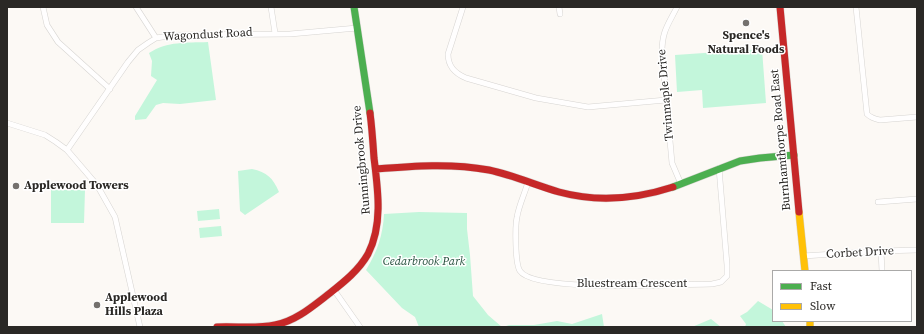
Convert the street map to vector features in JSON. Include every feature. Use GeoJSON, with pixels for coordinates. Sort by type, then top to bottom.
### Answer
{"type":"FeatureCollection","features":[{"type":"Feature","properties":{"kind":"street"},"geometry":{"type":"LineString","coordinates":[[43,7],[47,25],[58,42],[110,89]]}},
{"type":"Feature","properties":{"kind":"street"},"geometry":{"type":"LineString","coordinates":[[136,7],[156,38]]}},
{"type":"Feature","properties":{"kind":"street"},"geometry":{"type":"LineString","coordinates":[[271,7],[275,33]]}},
{"type":"Feature","properties":{"kind":"street","name":"Runningbrook Drive"},"geometry":{"type":"LineString","coordinates":[[217,327],[264,327],[288,321],[334,290],[357,269],[371,249],[378,223],[376,169],[368,101],[354,7]]}},
{"type":"Feature","properties":{"kind":"street"},"geometry":{"type":"LineString","coordinates":[[463,7],[448,54],[448,60],[452,69],[459,75],[536,98],[588,107],[666,100]]}},
{"type":"Feature","properties":{"kind":"street"},"geometry":{"type":"LineString","coordinates":[[559,7],[560,14]]}},
{"type":"Feature","properties":{"kind":"street","name":"Twinmaple Drive"},"geometry":{"type":"LineString","coordinates":[[677,7],[664,32],[662,40],[672,163],[681,184]]}},
{"type":"Feature","properties":{"kind":"street","name":"Burnhamthorpe Road East"},"geometry":{"type":"LineString","coordinates":[[780,7],[805,270]]}},
{"type":"Feature","properties":{"kind":"street"},"geometry":{"type":"LineString","coordinates":[[856,7],[867,114],[870,117],[880,120],[917,117]]}},
{"type":"Feature","properties":{"kind":"street","name":"Wagondust Road"},"geometry":{"type":"LineString","coordinates":[[67,150],[134,54],[156,38],[175,35],[290,34],[357,28]]}},
{"type":"Feature","properties":{"kind":"street"},"geometry":{"type":"LineString","coordinates":[[7,122],[45,136],[67,150],[98,185],[115,217],[140,327]]}},
{"type":"Feature","properties":{"kind":"street"},"geometry":{"type":"LineString","coordinates":[[376,169],[416,165],[457,166],[504,174],[569,194],[592,198],[624,197],[668,189],[719,168],[755,158],[794,155]]}},
{"type":"Feature","properties":{"kind":"street","name":"Bluestream Crescent"},"geometry":{"type":"LineString","coordinates":[[528,182],[516,217],[518,265],[520,272],[526,277],[562,283],[604,286],[712,284],[721,282],[727,276],[719,168]]}},
{"type":"Feature","properties":{"kind":"street"},"geometry":{"type":"LineString","coordinates":[[878,202],[917,199]]}},
{"type":"Feature","properties":{"kind":"street","name":"Corbet Drive"},"geometry":{"type":"LineString","coordinates":[[803,256],[917,250]]}},
{"type":"Feature","properties":{"kind":"street"},"geometry":{"type":"LineString","coordinates":[[881,251],[882,270]]}},
{"type":"Feature","properties":{"kind":"street"},"geometry":{"type":"LineString","coordinates":[[334,290],[360,327]]}},
{"type":"Feature","properties":{"kind":"green space"},"geometry":{"type":"Polygon","coordinates":[[[208,42],[216,100],[180,104],[163,103],[156,105],[146,119],[135,120],[135,116],[157,80],[151,76],[152,61],[149,53],[163,46],[208,42]]]}},
{"type":"Feature","properties":{"kind":"green space"},"geometry":{"type":"Polygon","coordinates":[[[762,49],[766,103],[703,108],[702,90],[677,92],[675,55],[762,49]]]}},
{"type":"Feature","properties":{"kind":"green space"},"geometry":{"type":"Polygon","coordinates":[[[252,169],[269,176],[279,192],[245,215],[240,211],[238,171],[252,169]]]}},
{"type":"Feature","properties":{"kind":"green space"},"geometry":{"type":"Polygon","coordinates":[[[51,190],[85,190],[84,223],[51,223],[51,190]]]}},
{"type":"Feature","properties":{"kind":"green space"},"geometry":{"type":"Polygon","coordinates":[[[219,209],[220,219],[198,221],[197,211],[219,209]]]}},
{"type":"Feature","properties":{"kind":"green space","name":"Cedarbrook Park"},"geometry":{"type":"Polygon","coordinates":[[[419,212],[467,213],[473,296],[488,315],[502,327],[419,327],[415,317],[402,308],[366,270],[379,243],[384,214],[419,212]]]}},
{"type":"Feature","properties":{"kind":"green space"},"geometry":{"type":"Polygon","coordinates":[[[221,226],[222,236],[200,238],[199,228],[221,226]]]}},
{"type":"Feature","properties":{"kind":"green space"},"geometry":{"type":"Polygon","coordinates":[[[758,301],[772,309],[772,322],[783,322],[786,327],[745,327],[746,324],[740,316],[747,312],[758,301]]]}},
{"type":"Feature","properties":{"kind":"green space"},"geometry":{"type":"Polygon","coordinates":[[[602,314],[604,327],[503,327],[509,325],[534,325],[557,321],[572,324],[602,314]]]}},
{"type":"Feature","properties":{"kind":"green space"},"geometry":{"type":"Polygon","coordinates":[[[711,319],[721,327],[692,327],[711,319]]]}},
{"type":"Feature","properties":{"kind":"traffic: fast"},"geometry":{"type":"LineString","coordinates":[[354,7],[370,113]]}},
{"type":"Feature","properties":{"kind":"traffic: fast"},"geometry":{"type":"LineString","coordinates":[[673,187],[740,161],[794,155]]}},
{"type":"Feature","properties":{"kind":"traffic: slow"},"geometry":{"type":"LineString","coordinates":[[799,212],[805,270]]}},
{"type":"Feature","properties":{"kind":"traffic: slow"},"geometry":{"type":"LineString","coordinates":[[810,322],[810,327]]}},
{"type":"Feature","properties":{"kind":"traffic: jam"},"geometry":{"type":"LineString","coordinates":[[780,7],[799,212]]}},
{"type":"Feature","properties":{"kind":"traffic: jam"},"geometry":{"type":"LineString","coordinates":[[217,327],[268,326],[283,323],[297,317],[335,289],[351,275],[364,260],[373,243],[378,219],[378,195],[370,113]]}},
{"type":"Feature","properties":{"kind":"traffic: jam"},"geometry":{"type":"LineString","coordinates":[[376,169],[461,166],[489,170],[559,192],[602,198],[616,198],[645,194],[673,187]]}},
{"type":"Feature","properties":{"kind":"place","name":"Spence's Natural Foods"},"geometry":{"type":"Point","coordinates":[746,23]}},
{"type":"Feature","properties":{"kind":"place","name":"Applewood Towers"},"geometry":{"type":"Point","coordinates":[16,186]}},
{"type":"Feature","properties":{"kind":"place","name":"Applewood Hills Plaza"},"geometry":{"type":"Point","coordinates":[97,305]}}]}
